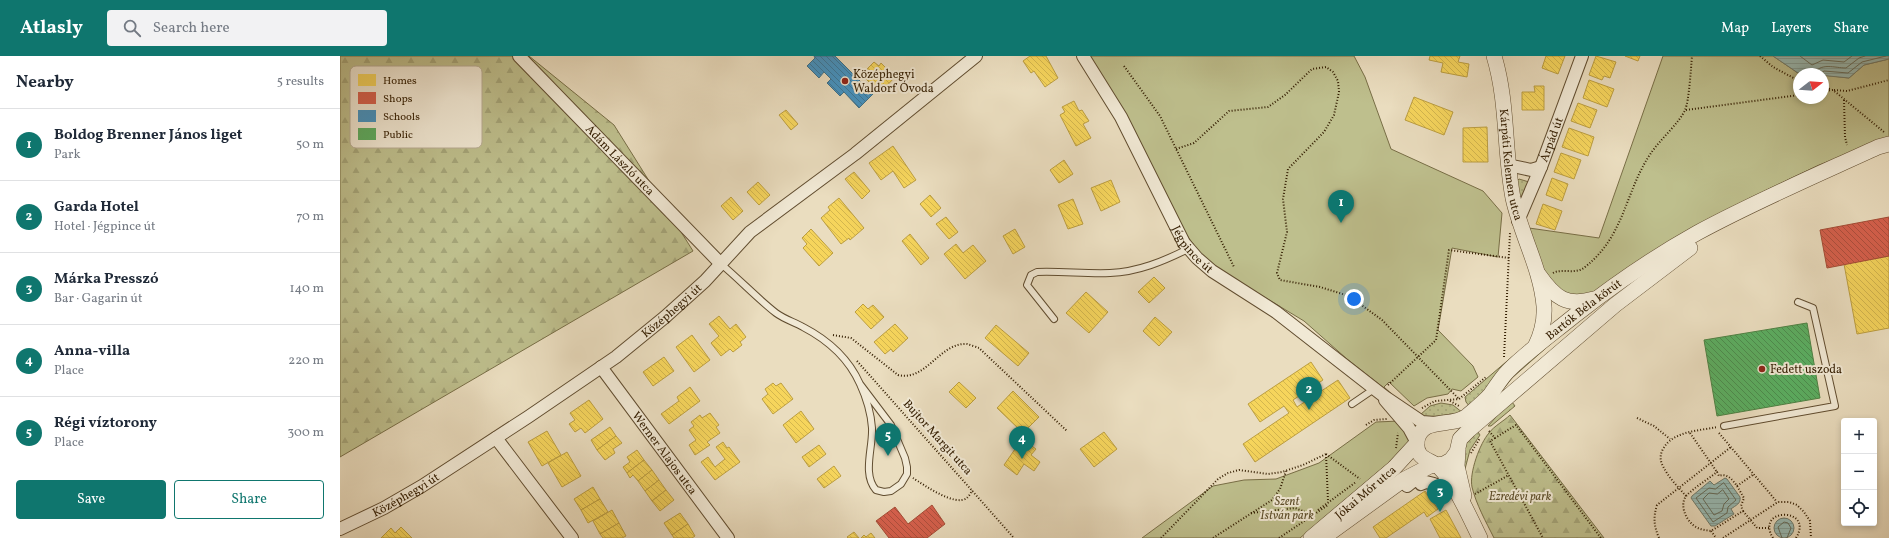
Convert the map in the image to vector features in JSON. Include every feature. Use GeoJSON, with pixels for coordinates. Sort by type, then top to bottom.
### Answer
{"type":"FeatureCollection","features":[{"type":"Feature","properties":{"kind":"street","name":"Ádám László utca"},"geometry":{"type":"LineString","coordinates":[[519,56],[721,264]]}},
{"type":"Feature","properties":{"kind":"street","name":"Középhegyi út"},"geometry":{"type":"LineString","coordinates":[[340,528],[396,502],[496,438],[601,367],[665,317],[721,264],[750,232],[855,154],[976,56]]}},
{"type":"Feature","properties":{"kind":"street","name":"Jégpince út"},"geometry":{"type":"LineString","coordinates":[[1083,56],[1120,117],[1188,249],[1212,271],[1276,312],[1371,386],[1422,422],[1439,423]]}},
{"type":"Feature","properties":{"kind":"street","name":"Kárpáti Kelemen utca"},"geometry":{"type":"LineString","coordinates":[[1494,56],[1500,79],[1508,165],[1518,221],[1535,266],[1543,297],[1544,314],[1539,337],[1531,351]]}},
{"type":"Feature","properties":{"kind":"street","name":"Árpád út"},"geometry":{"type":"LineString","coordinates":[[1518,221],[1541,167],[1582,56]]}},
{"type":"Feature","properties":{"kind":"street","name":"Bartók Béla körút"},"geometry":{"type":"LineString","coordinates":[[1417,443],[1422,431],[1429,425],[1456,421],[1466,417],[1486,399],[1508,371],[1531,351],[1602,296],[1679,244],[1732,215],[1878,147],[1886,138]]}},
{"type":"Feature","properties":{"kind":"street"},"geometry":{"type":"LineString","coordinates":[[1508,165],[1531,170],[1541,167]]}},
{"type":"Feature","properties":{"kind":"street","name":"Bartók Béla körút"},"geometry":{"type":"LineString","coordinates":[[1435,464],[1448,462],[1462,451],[1464,434],[1578,336],[1665,265],[1718,228],[1772,196]]}},
{"type":"Feature","properties":{"kind":"street","name":"Kárpáti Kelemen utca"},"geometry":{"type":"LineString","coordinates":[[1535,266],[1555,294],[1568,321],[1578,336]]}},
{"type":"Feature","properties":{"kind":"street","name":"Kárpáti Kelemen utca"},"geometry":{"type":"LineString","coordinates":[[1555,294],[1564,300],[1578,302],[1602,296]]}},
{"type":"Feature","properties":{"kind":"street","name":"Werner Alajos utca"},"geometry":{"type":"LineString","coordinates":[[601,367],[728,538]]}},
{"type":"Feature","properties":{"kind":"street","name":"Jégpince út"},"geometry":{"type":"LineString","coordinates":[[1371,386],[1402,421],[1417,443]]}},
{"type":"Feature","properties":{"kind":"street"},"geometry":{"type":"LineString","coordinates":[[1439,423],[1454,431],[1462,451],[1457,471],[1470,518]]}},
{"type":"Feature","properties":{"kind":"street"},"geometry":{"type":"LineString","coordinates":[[496,438],[572,538]]}},
{"type":"Feature","properties":{"kind":"street"},"geometry":{"type":"LineString","coordinates":[[1417,443],[1422,457],[1435,464],[1446,476],[1480,538]]}},
{"type":"Feature","properties":{"kind":"street","name":"Jókai Mór utca"},"geometry":{"type":"LineString","coordinates":[[1310,538],[1394,468],[1417,443]]}},
{"type":"Feature","properties":{"kind":"street","name":"Jókai Mór utca"},"geometry":{"type":"LineString","coordinates":[[1323,538],[1403,480],[1435,464]]}},
{"type":"Feature","properties":{"kind":"street"},"geometry":{"type":"LineString","coordinates":[[1349,519],[1385,501],[1417,478],[1421,484],[1426,482],[1434,484],[1436,488],[1443,483]]}},
{"type":"Feature","properties":{"kind":"lane"},"geometry":{"type":"LineString","coordinates":[[1054,319],[1027,285],[1030,275],[1037,272],[1110,273],[1134,270],[1164,261],[1188,249]]}},
{"type":"Feature","properties":{"kind":"lane"},"geometry":{"type":"LineString","coordinates":[[721,264],[776,313],[833,345],[843,356],[860,384],[891,425],[905,458],[907,474],[901,484],[891,491],[884,492],[876,490],[872,485],[868,473],[872,428],[867,405],[860,384]]}},
{"type":"Feature","properties":{"kind":"lane"},"geometry":{"type":"LineString","coordinates":[[1724,426],[1835,406],[1813,308],[1798,302]]}},
{"type":"Feature","properties":{"kind":"lane"},"geometry":{"type":"LineString","coordinates":[[1352,404],[1371,386]]}},
{"type":"Feature","properties":{"kind":"path"},"geometry":{"type":"LineString","coordinates":[[1535,266],[1553,274],[1556,271],[1583,269],[1598,256],[1616,231],[1641,170],[1651,153],[1686,110],[1692,56]]}},
{"type":"Feature","properties":{"kind":"path"},"geometry":{"type":"LineString","coordinates":[[1760,56],[1773,66],[1793,78]]}},
{"type":"Feature","properties":{"kind":"path"},"geometry":{"type":"LineString","coordinates":[[1124,66],[1160,116],[1234,267]]}},
{"type":"Feature","properties":{"kind":"path"},"geometry":{"type":"LineString","coordinates":[[1176,149],[1194,143],[1229,111],[1268,107],[1285,95],[1312,69],[1326,67],[1333,72],[1338,80],[1339,92],[1334,115],[1324,132],[1288,169],[1283,199],[1287,232],[1277,273],[1280,280],[1320,287],[1349,296],[1382,320],[1461,398],[1449,401]]}},
{"type":"Feature","properties":{"kind":"path"},"geometry":{"type":"LineString","coordinates":[[1829,89],[1847,91],[1889,80]]}},
{"type":"Feature","properties":{"kind":"path"},"geometry":{"type":"LineString","coordinates":[[1829,91],[1833,90]]}},
{"type":"Feature","properties":{"kind":"path"},"geometry":{"type":"LineString","coordinates":[[1833,90],[1886,138]]}},
{"type":"Feature","properties":{"kind":"path"},"geometry":{"type":"LineString","coordinates":[[1686,110],[1793,96]]}},
{"type":"Feature","properties":{"kind":"path"},"geometry":{"type":"LineString","coordinates":[[1844,100],[1844,137],[1847,145]]}},
{"type":"Feature","properties":{"kind":"path"},"geometry":{"type":"LineString","coordinates":[[1387,386],[1436,340],[1449,250],[1509,258],[1504,353]]}},
{"type":"Feature","properties":{"kind":"path"},"geometry":{"type":"LineString","coordinates":[[814,333],[852,338],[898,376],[905,377],[926,368],[951,348],[966,344],[979,348],[1067,431]]}},
{"type":"Feature","properties":{"kind":"path","name":"Bujtor Margit utca"},"geometry":{"type":"LineString","coordinates":[[843,356],[856,359],[1014,538]]}},
{"type":"Feature","properties":{"kind":"path"},"geometry":{"type":"LineString","coordinates":[[1637,418],[1654,426],[1670,439]]}},
{"type":"Feature","properties":{"kind":"path"},"geometry":{"type":"LineString","coordinates":[[1366,425],[1374,420],[1385,419],[1402,421]]}},
{"type":"Feature","properties":{"kind":"path"},"geometry":{"type":"LineString","coordinates":[[1543,538],[1490,441],[1516,425],[1601,538]]}},
{"type":"Feature","properties":{"kind":"path"},"geometry":{"type":"LineString","coordinates":[[1686,496],[1663,466],[1660,456],[1664,446],[1670,439],[1724,426]]}},
{"type":"Feature","properties":{"kind":"path"},"geometry":{"type":"LineString","coordinates":[[1714,428],[1778,502]]}},
{"type":"Feature","properties":{"kind":"path"},"geometry":{"type":"LineString","coordinates":[[1489,430],[1495,438]]}},
{"type":"Feature","properties":{"kind":"path"},"geometry":{"type":"LineString","coordinates":[[1690,433],[1719,476],[1728,476],[1737,486],[1744,498],[1741,506],[1750,520],[1757,528],[1770,528]]}},
{"type":"Feature","properties":{"kind":"path"},"geometry":{"type":"LineString","coordinates":[[1462,451],[1473,450],[1482,436]]}},
{"type":"Feature","properties":{"kind":"path"},"geometry":{"type":"LineString","coordinates":[[1659,538],[1655,529],[1653,516],[1657,505],[1731,447]]}},
{"type":"Feature","properties":{"kind":"path"},"geometry":{"type":"LineString","coordinates":[[1161,538],[1218,479],[1228,473],[1239,470],[1268,474],[1303,465],[1326,454]]}},
{"type":"Feature","properties":{"kind":"path"},"geometry":{"type":"LineString","coordinates":[[1326,454],[1363,482]]}},
{"type":"Feature","properties":{"kind":"path"},"geometry":{"type":"LineString","coordinates":[[1326,454],[1328,501]]}},
{"type":"Feature","properties":{"kind":"path"},"geometry":{"type":"LineString","coordinates":[[1213,538],[1272,500],[1280,489],[1286,470]]}},
{"type":"Feature","properties":{"kind":"path"},"geometry":{"type":"LineString","coordinates":[[1717,472],[1686,496],[1684,503],[1685,512],[1689,521],[1701,530],[1711,531],[1743,511]]}},
{"type":"Feature","properties":{"kind":"path"},"geometry":{"type":"LineString","coordinates":[[907,474],[937,492],[956,500],[962,500],[968,497],[973,490]]}},
{"type":"Feature","properties":{"kind":"path"},"geometry":{"type":"LineString","coordinates":[[1737,486],[1754,474]]}},
{"type":"Feature","properties":{"kind":"path"},"geometry":{"type":"LineString","coordinates":[[1473,496],[1509,475]]}},
{"type":"Feature","properties":{"kind":"path"},"geometry":{"type":"LineString","coordinates":[[1279,538],[1313,515],[1328,501],[1360,479]]}},
{"type":"Feature","properties":{"kind":"path"},"geometry":{"type":"LineString","coordinates":[[1723,538],[1778,502],[1793,504],[1804,512],[1810,521],[1811,538]]}},
{"type":"Feature","properties":{"kind":"path"},"geometry":{"type":"LineString","coordinates":[[1250,513],[1295,508],[1313,515]]}},
{"type":"Feature","properties":{"kind":"path"},"geometry":{"type":"LineString","coordinates":[[1773,538],[1770,528],[1772,520],[1780,514],[1789,514],[1793,516],[1799,524],[1796,538]]}},
{"type":"Feature","properties":{"kind":"path"},"geometry":{"type":"LineString","coordinates":[[1711,531],[1716,538]]}},
{"type":"Feature","properties":{"kind":"green space"},"geometry":{"type":"Polygon","coordinates":[[[340,56],[529,56],[614,125],[693,251],[340,457],[340,56]]]}},
{"type":"Feature","properties":{"kind":"green space"},"geometry":{"type":"Polygon","coordinates":[[[1088,56],[1354,56],[1365,77],[1391,149],[1483,191],[1502,213],[1498,257],[1452,248],[1438,330],[1473,366],[1478,377],[1461,391],[1452,389],[1448,394],[1427,398],[1414,406],[1389,382],[1384,387],[1394,396],[1347,359],[1304,321],[1216,268],[1201,255],[1186,234],[1088,56]]]}},
{"type":"Feature","properties":{"kind":"green space"},"geometry":{"type":"Polygon","coordinates":[[[1663,56],[1773,56],[1793,70],[1793,104],[1829,104],[1829,76],[1849,78],[1864,65],[1889,59],[1889,139],[1819,165],[1750,198],[1593,293],[1565,296],[1541,267],[1529,228],[1599,238],[1663,56]]]}},
{"type":"Feature","properties":{"kind":"green space"},"geometry":{"type":"Polygon","coordinates":[[[1519,179],[1529,182],[1521,203],[1517,181],[1519,179]]]}},
{"type":"Feature","properties":{"kind":"green space"},"geometry":{"type":"Polygon","coordinates":[[[1555,340],[1512,378],[1498,396],[1513,374],[1555,340]]]}},
{"type":"Feature","properties":{"kind":"green space"},"geometry":{"type":"Polygon","coordinates":[[[1513,356],[1470,407],[1466,402],[1465,397],[1513,356]]]}},
{"type":"Feature","properties":{"kind":"green space"},"geometry":{"type":"Polygon","coordinates":[[[1512,402],[1515,406],[1491,426],[1488,426],[1503,409],[1512,402]]]}},
{"type":"Feature","properties":{"kind":"green space"},"geometry":{"type":"Polygon","coordinates":[[[1441,403],[1453,405],[1463,413],[1427,417],[1420,415],[1430,406],[1441,403]]]}},
{"type":"Feature","properties":{"kind":"green space","name":"Ezredévi park"},"geometry":{"type":"Polygon","coordinates":[[[1510,415],[1604,538],[1494,538],[1476,500],[1472,487],[1472,474],[1476,458],[1482,444],[1491,430],[1510,415]]]}},
{"type":"Feature","properties":{"kind":"green space","name":"Szent István park"},"geometry":{"type":"Polygon","coordinates":[[[1400,421],[1413,438],[1400,453],[1300,538],[1142,538],[1213,486],[1244,480],[1276,479],[1319,463],[1376,422],[1400,421]]]}},
{"type":"Feature","properties":{"kind":"green space"},"geometry":{"type":"Polygon","coordinates":[[[1476,429],[1480,435],[1470,450],[1465,469],[1461,465],[1464,444],[1476,429]]]}},
{"type":"Feature","properties":{"kind":"water"},"geometry":{"type":"Polygon","coordinates":[[[1773,56],[1889,56],[1889,59],[1864,65],[1849,78],[1829,76],[1829,68],[1793,68],[1793,70],[1773,56]]]}},
{"type":"Feature","properties":{"kind":"water"},"geometry":{"type":"Polygon","coordinates":[[[1725,478],[1740,497],[1740,501],[1731,509],[1734,514],[1715,526],[1711,526],[1691,498],[1710,481],[1714,485],[1725,478]]]}},
{"type":"Feature","properties":{"kind":"water"},"geometry":{"type":"Polygon","coordinates":[[[1780,518],[1788,518],[1794,524],[1794,532],[1788,538],[1780,538],[1774,532],[1774,524],[1780,518]]]}},
{"type":"Feature","properties":{"kind":"building: Homes"},"geometry":{"type":"Polygon","coordinates":[[[1030,56],[1046,56],[1058,78],[1045,87],[1034,71],[1031,73],[1023,61],[1030,56]]]}},
{"type":"Feature","properties":{"kind":"building: Homes"},"geometry":{"type":"Polygon","coordinates":[[[1430,56],[1460,56],[1458,62],[1469,64],[1467,77],[1441,72],[1443,63],[1429,60],[1430,56]]]}},
{"type":"Feature","properties":{"kind":"building: Homes"},"geometry":{"type":"Polygon","coordinates":[[[1546,56],[1565,56],[1558,74],[1542,68],[1546,56]]]}},
{"type":"Feature","properties":{"kind":"building: Homes"},"geometry":{"type":"Polygon","coordinates":[[[1596,56],[1616,62],[1610,78],[1604,76],[1602,80],[1589,75],[1596,56]]]}},
{"type":"Feature","properties":{"kind":"building: Homes"},"geometry":{"type":"Polygon","coordinates":[[[1625,56],[1640,56],[1638,61],[1625,56]]]}},
{"type":"Feature","properties":{"kind":"building: Homes"},"geometry":{"type":"Polygon","coordinates":[[[874,62],[879,66],[881,63],[895,77],[880,93],[866,79],[872,73],[867,69],[874,62]]]}},
{"type":"Feature","properties":{"kind":"building: Homes"},"geometry":{"type":"Polygon","coordinates":[[[1589,80],[1614,89],[1607,107],[1583,98],[1589,80]]]}},
{"type":"Feature","properties":{"kind":"building: Homes"},"geometry":{"type":"Polygon","coordinates":[[[1534,86],[1544,86],[1544,110],[1522,110],[1522,92],[1535,92],[1534,86]]]}},
{"type":"Feature","properties":{"kind":"building: Homes"},"geometry":{"type":"Polygon","coordinates":[[[1414,97],[1453,112],[1444,135],[1405,120],[1414,97]]]}},
{"type":"Feature","properties":{"kind":"building: Homes"},"geometry":{"type":"Polygon","coordinates":[[[1074,101],[1079,111],[1082,110],[1089,121],[1083,124],[1091,138],[1076,146],[1060,115],[1065,112],[1062,107],[1074,101]]]}},
{"type":"Feature","properties":{"kind":"building: Homes"},"geometry":{"type":"Polygon","coordinates":[[[1578,103],[1597,110],[1590,128],[1571,121],[1578,103]]]}},
{"type":"Feature","properties":{"kind":"building: Homes"},"geometry":{"type":"Polygon","coordinates":[[[786,110],[798,124],[791,130],[779,115],[786,110]]]}},
{"type":"Feature","properties":{"kind":"building: Homes"},"geometry":{"type":"Polygon","coordinates":[[[1487,127],[1488,162],[1463,162],[1463,128],[1487,127]]]}},
{"type":"Feature","properties":{"kind":"building: Homes"},"geometry":{"type":"Polygon","coordinates":[[[1569,128],[1594,137],[1588,156],[1562,147],[1569,128]]]}},
{"type":"Feature","properties":{"kind":"building: Homes"},"geometry":{"type":"Polygon","coordinates":[[[893,146],[916,180],[904,188],[893,171],[881,180],[869,163],[893,146]]]}},
{"type":"Feature","properties":{"kind":"building: Homes"},"geometry":{"type":"Polygon","coordinates":[[[1561,153],[1581,160],[1574,179],[1554,172],[1561,153]]]}},
{"type":"Feature","properties":{"kind":"building: Homes"},"geometry":{"type":"Polygon","coordinates":[[[1064,160],[1073,174],[1059,183],[1050,170],[1064,160]]]}},
{"type":"Feature","properties":{"kind":"building: Homes"},"geometry":{"type":"Polygon","coordinates":[[[854,172],[870,191],[862,199],[845,179],[854,172]]]}},
{"type":"Feature","properties":{"kind":"building: Homes"},"geometry":{"type":"Polygon","coordinates":[[[1552,178],[1568,184],[1562,201],[1546,195],[1552,178]]]}},
{"type":"Feature","properties":{"kind":"building: Homes"},"geometry":{"type":"Polygon","coordinates":[[[1111,180],[1120,202],[1101,211],[1091,188],[1111,180]]]}},
{"type":"Feature","properties":{"kind":"building: Homes"},"geometry":{"type":"Polygon","coordinates":[[[758,182],[770,195],[759,205],[747,192],[758,182]]]}},
{"type":"Feature","properties":{"kind":"building: Homes"},"geometry":{"type":"Polygon","coordinates":[[[930,195],[941,208],[931,217],[920,204],[930,195]]]}},
{"type":"Feature","properties":{"kind":"building: Homes"},"geometry":{"type":"Polygon","coordinates":[[[731,197],[743,211],[733,220],[721,206],[731,197]]]}},
{"type":"Feature","properties":{"kind":"building: Homes"},"geometry":{"type":"Polygon","coordinates":[[[839,198],[864,228],[850,240],[849,238],[841,244],[821,218],[830,210],[828,207],[839,198]]]}},
{"type":"Feature","properties":{"kind":"building: Homes"},"geometry":{"type":"Polygon","coordinates":[[[1073,199],[1083,224],[1068,229],[1058,205],[1073,199]]]}},
{"type":"Feature","properties":{"kind":"building: Homes"},"geometry":{"type":"Polygon","coordinates":[[[1543,204],[1562,211],[1555,230],[1536,224],[1543,204]]]}},
{"type":"Feature","properties":{"kind":"building: Homes"},"geometry":{"type":"Polygon","coordinates":[[[946,217],[958,232],[949,239],[936,224],[946,217]]]}},
{"type":"Feature","properties":{"kind":"building: Homes"},"geometry":{"type":"Polygon","coordinates":[[[811,229],[833,253],[819,266],[803,248],[807,244],[802,238],[811,229]]]}},
{"type":"Feature","properties":{"kind":"building: Homes"},"geometry":{"type":"Polygon","coordinates":[[[1015,229],[1025,247],[1013,254],[1003,236],[1015,229]]]}},
{"type":"Feature","properties":{"kind":"building: Homes"},"geometry":{"type":"Polygon","coordinates":[[[910,234],[929,258],[921,265],[902,241],[910,234]]]}},
{"type":"Feature","properties":{"kind":"building: Homes"},"geometry":{"type":"Polygon","coordinates":[[[956,244],[963,253],[973,245],[986,261],[965,279],[944,254],[956,244]]]}},
{"type":"Feature","properties":{"kind":"building: Homes"},"geometry":{"type":"Polygon","coordinates":[[[1889,256],[1889,328],[1857,334],[1844,264],[1889,256]]]}},
{"type":"Feature","properties":{"kind":"building: Homes"},"geometry":{"type":"Polygon","coordinates":[[[1154,277],[1165,288],[1149,303],[1138,292],[1154,277]]]}},
{"type":"Feature","properties":{"kind":"building: Homes"},"geometry":{"type":"Polygon","coordinates":[[[1086,292],[1108,312],[1089,333],[1066,313],[1086,292]]]}},
{"type":"Feature","properties":{"kind":"building: Homes"},"geometry":{"type":"Polygon","coordinates":[[[863,304],[868,309],[873,305],[884,317],[871,329],[855,312],[863,304]]]}},
{"type":"Feature","properties":{"kind":"building: Homes"},"geometry":{"type":"Polygon","coordinates":[[[719,316],[730,329],[736,324],[746,337],[740,342],[742,345],[733,352],[730,349],[721,356],[711,343],[719,336],[709,324],[719,316]]]}},
{"type":"Feature","properties":{"kind":"building: Homes"},"geometry":{"type":"Polygon","coordinates":[[[1155,317],[1172,332],[1159,346],[1143,331],[1155,317]]]}},
{"type":"Feature","properties":{"kind":"building: Homes"},"geometry":{"type":"Polygon","coordinates":[[[895,324],[908,338],[893,352],[891,349],[885,354],[874,342],[895,324]]]}},
{"type":"Feature","properties":{"kind":"building: Homes"},"geometry":{"type":"Polygon","coordinates":[[[996,325],[1029,353],[1018,366],[985,338],[996,325]]]}},
{"type":"Feature","properties":{"kind":"building: Homes"},"geometry":{"type":"Polygon","coordinates":[[[692,335],[710,360],[694,372],[676,347],[692,335]]]}},
{"type":"Feature","properties":{"kind":"building: Homes"},"geometry":{"type":"Polygon","coordinates":[[[664,357],[674,371],[653,386],[643,372],[664,357]]]}},
{"type":"Feature","properties":{"kind":"building: Homes"},"geometry":{"type":"Polygon","coordinates":[[[1311,362],[1323,380],[1293,400],[1297,407],[1338,380],[1350,398],[1255,462],[1243,444],[1289,413],[1284,406],[1260,422],[1248,404],[1311,362]]]}},
{"type":"Feature","properties":{"kind":"building: Homes"},"geometry":{"type":"Polygon","coordinates":[[[959,382],[976,398],[966,408],[949,392],[959,382]]]}},
{"type":"Feature","properties":{"kind":"building: Homes"},"geometry":{"type":"Polygon","coordinates":[[[773,383],[776,386],[781,383],[793,399],[773,414],[762,399],[768,394],[765,389],[773,383]]]}},
{"type":"Feature","properties":{"kind":"building: Homes"},"geometry":{"type":"Polygon","coordinates":[[[690,387],[700,401],[669,424],[661,414],[679,401],[677,397],[690,387]]]}},
{"type":"Feature","properties":{"kind":"building: Homes"},"geometry":{"type":"Polygon","coordinates":[[[1013,391],[1039,417],[1023,433],[997,408],[1013,391]]]}},
{"type":"Feature","properties":{"kind":"building: Homes"},"geometry":{"type":"Polygon","coordinates":[[[589,400],[603,419],[585,433],[581,428],[575,432],[569,424],[575,420],[570,413],[589,400]]]}},
{"type":"Feature","properties":{"kind":"building: Homes"},"geometry":{"type":"Polygon","coordinates":[[[801,411],[814,429],[796,443],[783,425],[801,411]]]}},
{"type":"Feature","properties":{"kind":"building: Homes"},"geometry":{"type":"Polygon","coordinates":[[[710,413],[719,425],[716,427],[720,433],[707,442],[710,445],[695,455],[689,445],[696,440],[689,430],[694,426],[691,422],[700,415],[702,418],[710,413]]]}},
{"type":"Feature","properties":{"kind":"building: Homes"},"geometry":{"type":"Polygon","coordinates":[[[610,427],[616,436],[597,450],[591,440],[610,427]]]}},
{"type":"Feature","properties":{"kind":"building: Homes"},"geometry":{"type":"Polygon","coordinates":[[[547,431],[561,455],[542,466],[528,442],[547,431]]]}},
{"type":"Feature","properties":{"kind":"building: Homes"},"geometry":{"type":"Polygon","coordinates":[[[1104,432],[1117,449],[1094,467],[1080,449],[1104,432]]]}},
{"type":"Feature","properties":{"kind":"building: Homes"},"geometry":{"type":"Polygon","coordinates":[[[616,436],[622,443],[613,449],[615,453],[605,460],[597,450],[616,436]]]}},
{"type":"Feature","properties":{"kind":"building: Homes"},"geometry":{"type":"Polygon","coordinates":[[[1022,439],[1036,449],[1031,455],[1040,462],[1034,471],[1024,464],[1017,475],[1004,465],[1022,439]]]}},
{"type":"Feature","properties":{"kind":"building: Homes"},"geometry":{"type":"Polygon","coordinates":[[[723,442],[727,448],[729,447],[740,462],[715,480],[701,462],[708,457],[715,467],[725,459],[716,447],[723,442]]]}},
{"type":"Feature","properties":{"kind":"building: Homes"},"geometry":{"type":"Polygon","coordinates":[[[819,445],[826,454],[809,467],[802,457],[819,445]]]}},
{"type":"Feature","properties":{"kind":"building: Homes"},"geometry":{"type":"Polygon","coordinates":[[[637,450],[644,460],[627,473],[623,467],[630,462],[627,457],[637,450]]]}},
{"type":"Feature","properties":{"kind":"building: Homes"},"geometry":{"type":"Polygon","coordinates":[[[567,452],[581,476],[562,487],[548,463],[567,452]]]}},
{"type":"Feature","properties":{"kind":"building: Homes"},"geometry":{"type":"Polygon","coordinates":[[[644,460],[652,470],[638,481],[633,475],[630,478],[627,473],[644,460]]]}},
{"type":"Feature","properties":{"kind":"building: Homes"},"geometry":{"type":"Polygon","coordinates":[[[834,466],[841,476],[824,488],[817,479],[834,466]]]}},
{"type":"Feature","properties":{"kind":"building: Homes"},"geometry":{"type":"Polygon","coordinates":[[[652,470],[659,480],[645,491],[638,481],[652,470]]]}},
{"type":"Feature","properties":{"kind":"building: Homes"},"geometry":{"type":"Polygon","coordinates":[[[659,480],[666,490],[652,501],[645,491],[659,480]]]}},
{"type":"Feature","properties":{"kind":"building: Homes"},"geometry":{"type":"Polygon","coordinates":[[[593,487],[600,499],[581,510],[574,499],[593,487]]]}},
{"type":"Feature","properties":{"kind":"building: Homes"},"geometry":{"type":"Polygon","coordinates":[[[666,490],[674,500],[660,511],[652,501],[666,490]]]}},
{"type":"Feature","properties":{"kind":"building: Homes"},"geometry":{"type":"Polygon","coordinates":[[[1425,491],[1438,509],[1427,517],[1424,512],[1386,538],[1380,538],[1373,527],[1425,491]]]}},
{"type":"Feature","properties":{"kind":"building: Homes"},"geometry":{"type":"Polygon","coordinates":[[[600,499],[608,512],[588,523],[581,510],[600,499]]]}},
{"type":"Feature","properties":{"kind":"building: Homes"},"geometry":{"type":"Polygon","coordinates":[[[612,510],[619,523],[600,534],[593,521],[612,510]]]}},
{"type":"Feature","properties":{"kind":"building: Homes"},"geometry":{"type":"Polygon","coordinates":[[[1446,510],[1461,538],[1440,538],[1430,519],[1446,510]]]}},
{"type":"Feature","properties":{"kind":"building: Homes"},"geometry":{"type":"Polygon","coordinates":[[[680,513],[688,524],[672,535],[664,523],[680,513]]]}},
{"type":"Feature","properties":{"kind":"building: Homes"},"geometry":{"type":"Polygon","coordinates":[[[619,523],[626,536],[622,538],[603,538],[600,534],[619,523]]]}},
{"type":"Feature","properties":{"kind":"building: Homes"},"geometry":{"type":"Polygon","coordinates":[[[688,524],[695,536],[692,538],[674,538],[672,535],[688,524]]]}},
{"type":"Feature","properties":{"kind":"building: Homes"},"geometry":{"type":"Polygon","coordinates":[[[401,527],[412,538],[381,538],[391,528],[395,533],[401,527]]]}},
{"type":"Feature","properties":{"kind":"building: Homes"},"geometry":{"type":"Polygon","coordinates":[[[854,532],[859,538],[847,537],[854,532]]]}},
{"type":"Feature","properties":{"kind":"building: Homes"},"geometry":{"type":"Polygon","coordinates":[[[871,533],[875,538],[861,538],[864,535],[866,537],[871,533]]]}},
{"type":"Feature","properties":{"kind":"building: Shops"},"geometry":{"type":"Polygon","coordinates":[[[1889,217],[1889,256],[1827,268],[1820,230],[1889,217]]]}},
{"type":"Feature","properties":{"kind":"building: Shops"},"geometry":{"type":"Polygon","coordinates":[[[932,505],[945,524],[927,538],[889,538],[876,521],[895,507],[908,524],[932,505]]]}},
{"type":"Feature","properties":{"kind":"building: Schools","name":"Középhegyi Waldorf Óvoda"},"geometry":{"type":"Polygon","coordinates":[[[814,56],[835,56],[873,94],[859,108],[844,92],[840,96],[827,83],[831,79],[824,72],[819,78],[807,66],[815,58],[814,56]]]}},
{"type":"Feature","properties":{"kind":"building: Public","name":"Fedett uszoda"},"geometry":{"type":"Polygon","coordinates":[[[1807,323],[1820,398],[1717,416],[1704,340],[1807,323]]]}},
{"type":"Feature","properties":{"kind":"place","name":"Középhegyi Waldorf Óvoda"},"geometry":{"type":"Point","coordinates":[845,81]}},
{"type":"Feature","properties":{"kind":"place","name":"Boldog Brenner János liget"},"geometry":{"type":"Point","coordinates":[1341,223]}},
{"type":"Feature","properties":{"kind":"place","name":"Fedett uszoda"},"geometry":{"type":"Point","coordinates":[1762,369]}},
{"type":"Feature","properties":{"kind":"place","name":"Garda Hotel"},"geometry":{"type":"Point","coordinates":[1309,410]}},
{"type":"Feature","properties":{"kind":"place","name":"Régi víztorony"},"geometry":{"type":"Point","coordinates":[888,456]}},
{"type":"Feature","properties":{"kind":"place","name":"Anna-villa"},"geometry":{"type":"Point","coordinates":[1022,459]}},
{"type":"Feature","properties":{"kind":"place","name":"Márka Presszó"},"geometry":{"type":"Point","coordinates":[1440,512]}}]}
